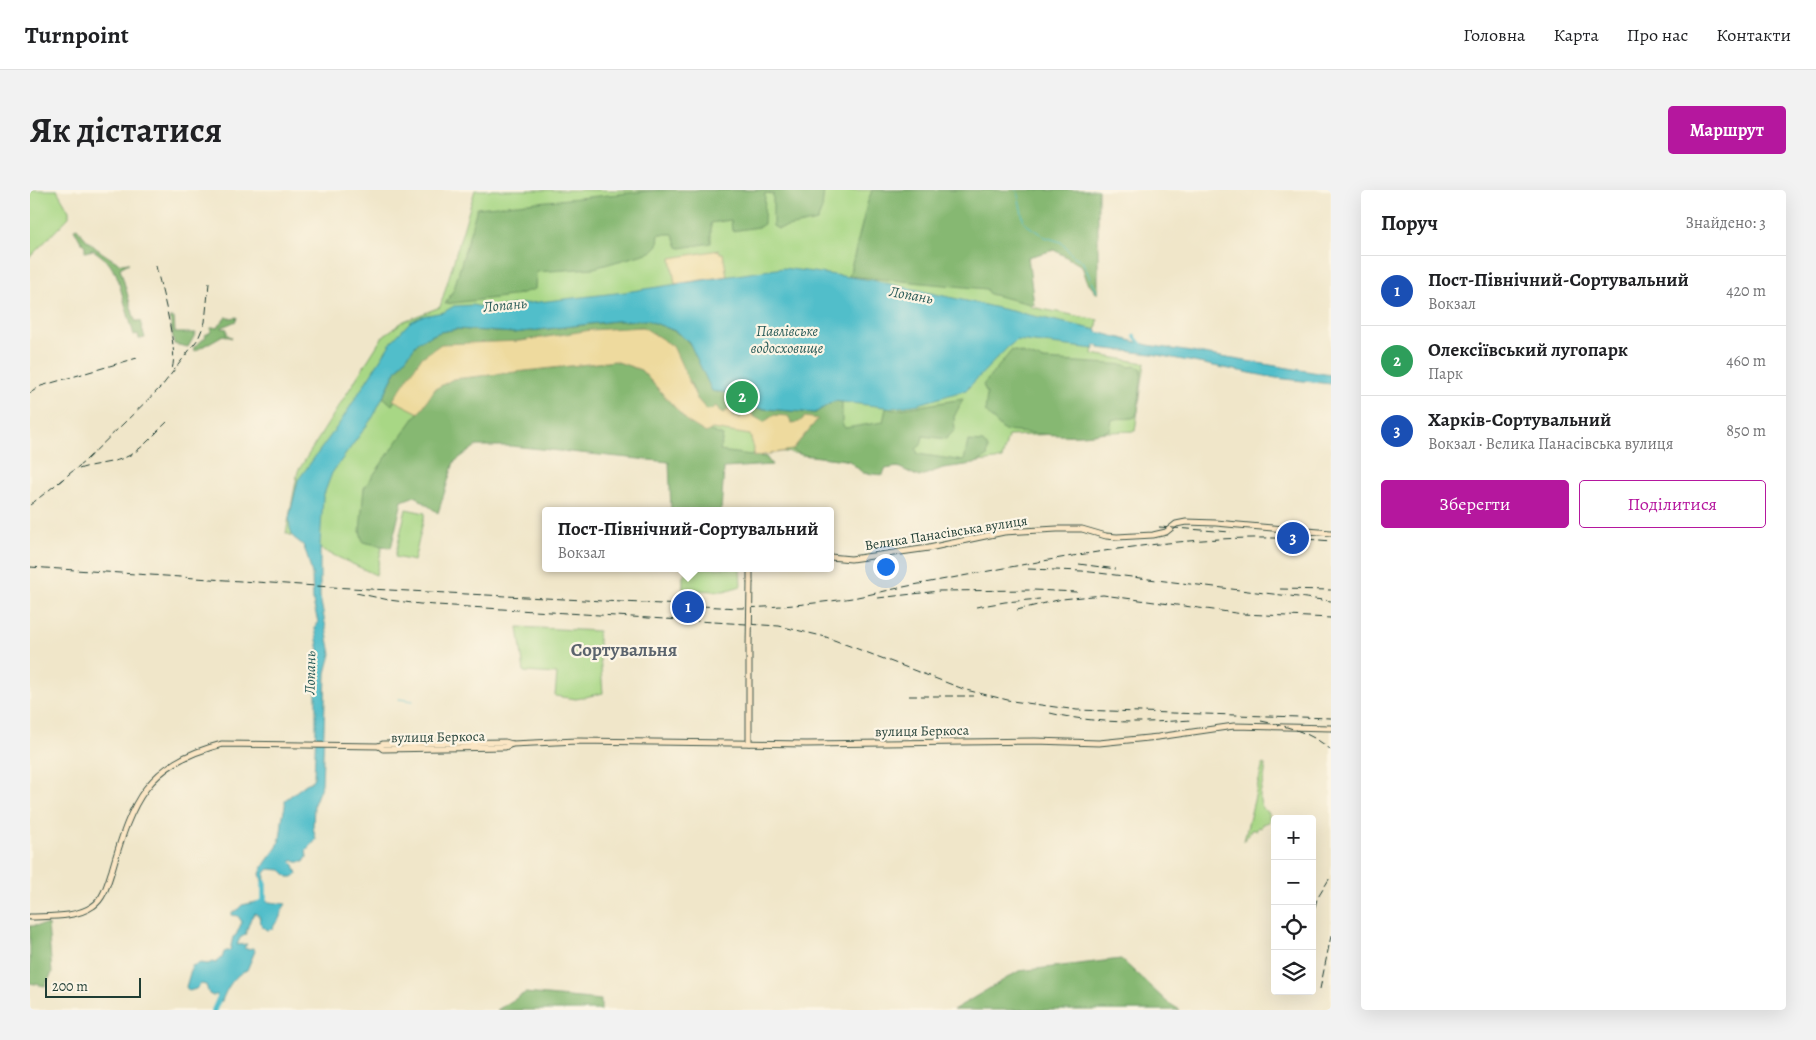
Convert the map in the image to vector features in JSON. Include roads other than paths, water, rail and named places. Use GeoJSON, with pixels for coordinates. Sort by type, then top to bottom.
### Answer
{"type":"FeatureCollection","features":[{"type":"Feature","properties":{"kind":"street","name":"Велика Панасівська вулиця"},"geometry":{"type":"LineString","coordinates":[[834,558],[861,558],[929,548],[1004,532],[1082,529],[1117,537],[1153,535],[1166,532],[1176,524],[1186,522],[1331,533]]}},
{"type":"Feature","properties":{"kind":"street"},"geometry":{"type":"LineString","coordinates":[[748,743],[750,572]]}},
{"type":"Feature","properties":{"kind":"street","name":"вулиця Беркоса"},"geometry":{"type":"LineString","coordinates":[[30,917],[66,915],[81,912],[94,906],[105,890],[123,832],[142,793],[150,782],[177,762],[199,750],[222,744],[379,746],[383,749],[505,747],[512,744],[577,741],[1099,743],[1234,726],[1331,728]]}},
{"type":"Feature","properties":{"kind":"water","name":"Павлівське водосховище"},"geometry":{"type":"Polygon","coordinates":[[[783,268],[872,280],[1097,330],[1097,332],[1148,345],[1331,375],[1331,384],[1276,378],[1152,354],[1099,348],[1099,346],[1095,345],[1094,349],[1017,340],[966,390],[919,404],[893,408],[834,401],[815,413],[754,408],[732,403],[726,393],[712,391],[689,342],[675,331],[647,320],[615,321],[514,333],[457,329],[440,332],[419,341],[396,371],[373,417],[332,473],[323,497],[320,545],[320,597],[331,654],[326,673],[322,784],[314,804],[313,827],[316,840],[306,851],[307,857],[304,862],[293,860],[291,862],[297,874],[293,877],[288,877],[281,870],[269,869],[265,873],[264,889],[260,874],[279,843],[285,800],[311,782],[314,777],[319,651],[315,628],[318,622],[313,602],[312,574],[307,555],[303,545],[293,537],[289,518],[298,480],[339,424],[392,341],[410,322],[422,316],[444,312],[454,306],[472,305],[487,308],[625,292],[783,268]]]}},
{"type":"Feature","properties":{"kind":"water"},"geometry":{"type":"Polygon","coordinates":[[[261,901],[286,904],[273,929],[268,930],[262,927],[259,916],[255,913],[251,918],[245,935],[240,938],[237,945],[247,944],[244,948],[253,948],[255,951],[247,970],[232,983],[222,1001],[218,1002],[218,995],[213,996],[209,994],[206,985],[201,984],[196,989],[189,991],[186,987],[192,966],[200,963],[216,963],[217,960],[222,958],[224,952],[230,950],[233,937],[236,935],[242,922],[238,916],[232,915],[232,912],[242,905],[261,901]]]}},
{"type":"Feature","properties":{"kind":"waterway"},"geometry":{"type":"LineString","coordinates":[[1017,190],[1024,223],[1045,237],[1061,242],[1072,255],[1082,261],[1097,292]]}},
{"type":"Feature","properties":{"kind":"waterway"},"geometry":{"type":"LineString","coordinates":[[1134,336],[1142,345]]}},
{"type":"Feature","properties":{"kind":"waterway"},"geometry":{"type":"LineString","coordinates":[[399,699],[413,701]]}},
{"type":"Feature","properties":{"kind":"waterway","name":"Лопань"},"geometry":{"type":"LineString","coordinates":[[258,904],[264,901],[264,882]]}},
{"type":"Feature","properties":{"kind":"waterway","name":"Лопань"},"geometry":{"type":"LineString","coordinates":[[214,1010],[220,996]]}},
{"type":"Feature","properties":{"kind":"railway"},"geometry":{"type":"LineString","coordinates":[[156,266],[171,333],[174,359],[172,369]]}},
{"type":"Feature","properties":{"kind":"railway"},"geometry":{"type":"LineString","coordinates":[[58,483],[84,462],[162,386],[198,339],[205,322],[209,283]]}},
{"type":"Feature","properties":{"kind":"railway"},"geometry":{"type":"LineString","coordinates":[[30,393],[41,386],[137,358]]}},
{"type":"Feature","properties":{"kind":"railway"},"geometry":{"type":"LineString","coordinates":[[79,469],[116,461],[134,453],[167,422]]}},
{"type":"Feature","properties":{"kind":"railway"},"geometry":{"type":"LineString","coordinates":[[30,505],[63,479]]}},
{"type":"Feature","properties":{"kind":"railway"},"geometry":{"type":"LineString","coordinates":[[1159,527],[1231,532]]}},
{"type":"Feature","properties":{"kind":"railway"},"geometry":{"type":"LineString","coordinates":[[30,567],[331,587],[739,608],[796,605],[852,598],[1073,556],[1175,542],[1278,538],[1331,541]]}},
{"type":"Feature","properties":{"kind":"railway"},"geometry":{"type":"LineString","coordinates":[[1079,564],[1116,569]]}},
{"type":"Feature","properties":{"kind":"railway"},"geometry":{"type":"LineString","coordinates":[[1028,569],[1082,571],[1331,601]]}},
{"type":"Feature","properties":{"kind":"railway"},"geometry":{"type":"LineString","coordinates":[[1280,589],[1331,590]]}},
{"type":"Feature","properties":{"kind":"railway"},"geometry":{"type":"LineString","coordinates":[[878,598],[939,591],[1033,590],[1077,592]]}},
{"type":"Feature","properties":{"kind":"railway"},"geometry":{"type":"LineString","coordinates":[[356,593],[420,604],[779,626],[826,637],[966,690],[1012,701],[1077,710],[1331,718]]}},
{"type":"Feature","properties":{"kind":"railway"},"geometry":{"type":"LineString","coordinates":[[1017,610],[1062,599],[1103,595],[1243,614],[1331,618]]}},
{"type":"Feature","properties":{"kind":"railway"},"geometry":{"type":"LineString","coordinates":[[976,607],[1040,599]]}},
{"type":"Feature","properties":{"kind":"railway"},"geometry":{"type":"LineString","coordinates":[[909,696],[974,696]]}},
{"type":"Feature","properties":{"kind":"railway"},"geometry":{"type":"LineString","coordinates":[[1050,713],[1067,717],[1121,722],[1192,720]]}},
{"type":"Feature","properties":{"kind":"railway"},"geometry":{"type":"LineString","coordinates":[[1261,721],[1307,734],[1331,750]]}},
{"type":"Feature","properties":{"kind":"railway"},"geometry":{"type":"LineString","coordinates":[[1316,905],[1317,899],[1331,876]]}},
{"type":"Feature","properties":{"kind":"railway"},"geometry":{"type":"LineString","coordinates":[[1320,989],[1331,936]]}},
{"type":"Feature","properties":{"kind":"place","name":"Олексіївський лугопарк"},"geometry":{"type":"Point","coordinates":[742,397]}},
{"type":"Feature","properties":{"kind":"place","name":"Харків-Сортувальний"},"geometry":{"type":"Point","coordinates":[1293,538]}},
{"type":"Feature","properties":{"kind":"place","name":"Пост-Північний-Сортувальний"},"geometry":{"type":"Point","coordinates":[688,607]}},
{"type":"Feature","properties":{"kind":"district","name":"Сортувальня"},"geometry":{"type":"Point","coordinates":[624,650]}}]}
